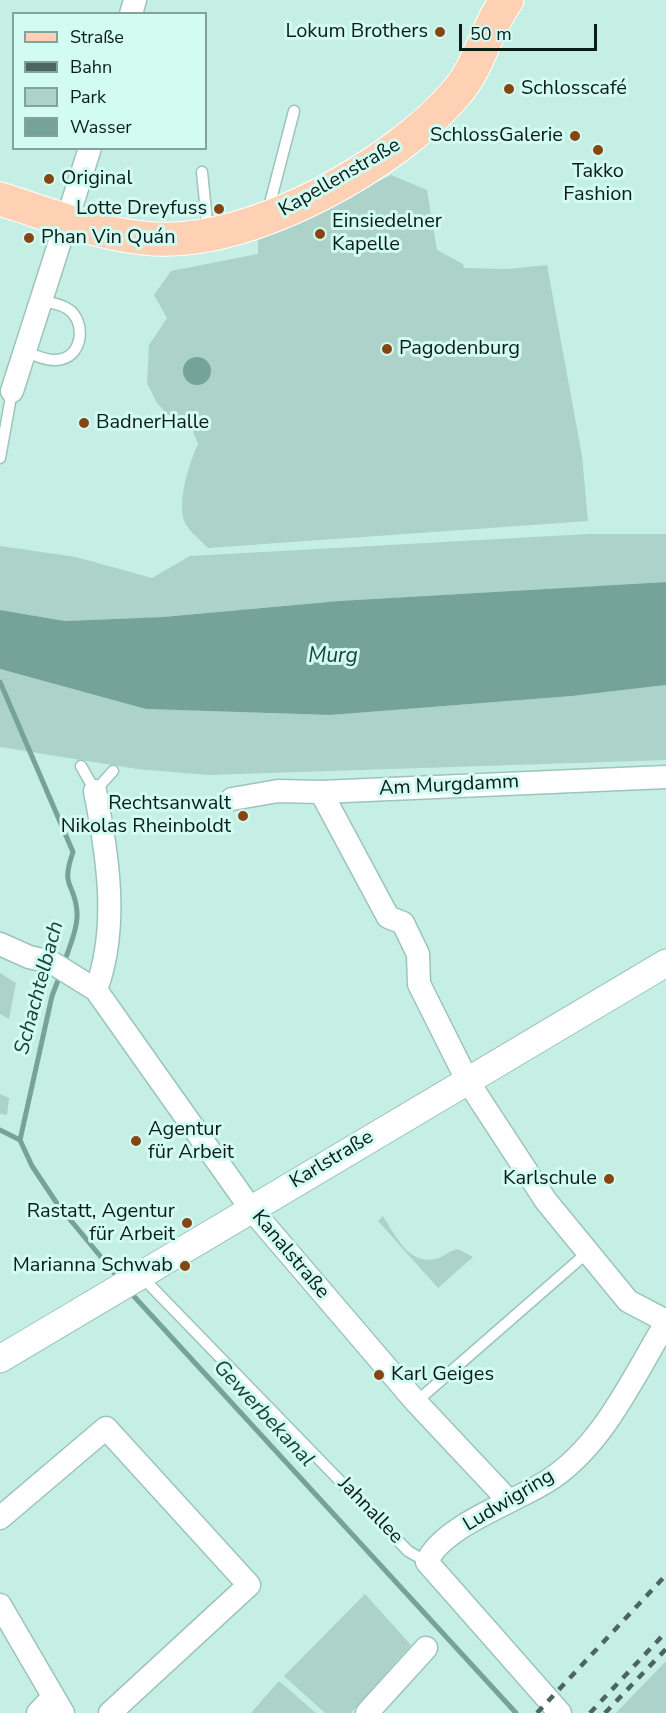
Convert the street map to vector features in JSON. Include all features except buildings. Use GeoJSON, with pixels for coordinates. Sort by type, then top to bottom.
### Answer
{"type":"FeatureCollection","features":[{"type":"Feature","properties":{"kind":"main road","name":"Kapellenstraße"},"geometry":{"type":"LineString","coordinates":[[0,199],[122,236],[155,239],[208,235],[266,220],[329,189],[418,131],[467,78],[507,0]]}},
{"type":"Feature","properties":{"kind":"street"},"geometry":{"type":"LineString","coordinates":[[14,395],[25,352],[89,150]]}},
{"type":"Feature","properties":{"kind":"street","name":"Am Murgdamm"},"geometry":{"type":"LineString","coordinates":[[232,799],[278,791],[321,792],[666,777]]}},
{"type":"Feature","properties":{"kind":"street"},"geometry":{"type":"LineString","coordinates":[[95,792],[107,876],[109,933],[105,966],[96,990]]}},
{"type":"Feature","properties":{"kind":"street"},"geometry":{"type":"LineString","coordinates":[[321,792],[388,917],[403,923],[418,954],[419,984],[467,1080],[546,1202],[628,1300],[666,1322]]}},
{"type":"Feature","properties":{"kind":"street","name":"Kanalstraße"},"geometry":{"type":"LineString","coordinates":[[0,944],[29,957],[51,962],[96,990],[250,1209],[416,1402],[508,1500]]}},
{"type":"Feature","properties":{"kind":"street","name":"Karlstraße"},"geometry":{"type":"LineString","coordinates":[[0,1359],[666,963]]}},
{"type":"Feature","properties":{"kind":"street","name":"Ludwigring"},"geometry":{"type":"LineString","coordinates":[[427,1562],[436,1545],[508,1500],[546,1482],[583,1448],[602,1427],[666,1322]]}},
{"type":"Feature","properties":{"kind":"street"},"geometry":{"type":"LineString","coordinates":[[0,1518],[106,1428],[249,1585],[110,1713]]}},
{"type":"Feature","properties":{"kind":"street"},"geometry":{"type":"LineString","coordinates":[[427,1562],[444,1585],[560,1713]]}},
{"type":"Feature","properties":{"kind":"street"},"geometry":{"type":"LineString","coordinates":[[0,1605],[51,1708]]}},
{"type":"Feature","properties":{"kind":"street"},"geometry":{"type":"LineString","coordinates":[[367,1713],[426,1648]]}},
{"type":"Feature","properties":{"kind":"lane"},"geometry":{"type":"LineString","coordinates":[[266,220],[294,111]]}},
{"type":"Feature","properties":{"kind":"lane"},"geometry":{"type":"LineString","coordinates":[[202,172],[208,235]]}},
{"type":"Feature","properties":{"kind":"lane"},"geometry":{"type":"LineString","coordinates":[[25,352],[52,360],[62,359],[77,346],[80,336],[76,316],[68,309],[41,300]]}},
{"type":"Feature","properties":{"kind":"lane"},"geometry":{"type":"LineString","coordinates":[[0,458],[14,395]]}},
{"type":"Feature","properties":{"kind":"lane"},"geometry":{"type":"LineString","coordinates":[[81,766],[95,792],[113,771]]}},
{"type":"Feature","properties":{"kind":"lane"},"geometry":{"type":"LineString","coordinates":[[416,1402],[588,1252]]}},
{"type":"Feature","properties":{"kind":"lane","name":"Jahnallee"},"geometry":{"type":"LineString","coordinates":[[140,1275],[408,1551],[427,1562]]}},
{"type":"Feature","properties":{"kind":"green space"},"geometry":{"type":"Polygon","coordinates":[[[391,175],[427,190],[437,250],[463,264],[464,268],[509,269],[547,265],[582,456],[588,521],[208,548],[185,523],[182,504],[185,482],[198,444],[190,424],[167,414],[157,403],[147,383],[149,345],[167,318],[154,295],[171,271],[258,254],[258,235],[329,206],[391,175]]]}},
{"type":"Feature","properties":{"kind":"green space"},"geometry":{"type":"Polygon","coordinates":[[[589,534],[666,534],[666,582],[339,601],[163,617],[65,621],[0,610],[0,546],[76,557],[152,578],[190,556],[589,534]]]}},
{"type":"Feature","properties":{"kind":"green space"},"geometry":{"type":"Polygon","coordinates":[[[0,669],[146,709],[330,715],[572,696],[666,685],[666,760],[208,775],[137,769],[0,747],[0,669]]]}},
{"type":"Feature","properties":{"kind":"green space"},"geometry":{"type":"Polygon","coordinates":[[[0,973],[16,983],[9,1019],[0,1014],[0,973]]]}},
{"type":"Feature","properties":{"kind":"green space"},"geometry":{"type":"Polygon","coordinates":[[[0,1094],[9,1098],[7,1115],[0,1114],[0,1094]]]}},
{"type":"Feature","properties":{"kind":"green space"},"geometry":{"type":"Polygon","coordinates":[[[383,1216],[398,1240],[418,1258],[436,1259],[458,1249],[473,1257],[438,1288],[378,1221],[383,1216]]]}},
{"type":"Feature","properties":{"kind":"green space"},"geometry":{"type":"Polygon","coordinates":[[[365,1594],[411,1645],[351,1713],[325,1713],[284,1676],[365,1594]]]}},
{"type":"Feature","properties":{"kind":"green space"},"geometry":{"type":"Polygon","coordinates":[[[666,1661],[666,1713],[616,1713],[666,1661]]]}},
{"type":"Feature","properties":{"kind":"green space"},"geometry":{"type":"Polygon","coordinates":[[[279,1681],[316,1713],[251,1713],[279,1681]]]}},
{"type":"Feature","properties":{"kind":"water"},"geometry":{"type":"Polygon","coordinates":[[[197,357],[207,361],[211,371],[207,381],[197,385],[187,381],[183,371],[187,361],[197,357]]]}},
{"type":"Feature","properties":{"kind":"water","name":"Murg"},"geometry":{"type":"Polygon","coordinates":[[[666,582],[666,685],[572,696],[330,715],[146,709],[0,669],[0,610],[65,621],[163,617],[339,601],[666,582]]]}},
{"type":"Feature","properties":{"kind":"waterway","name":"Schachtelbach"},"geometry":{"type":"LineString","coordinates":[[0,682],[73,852],[68,879],[76,902],[77,918],[64,963]]}},
{"type":"Feature","properties":{"kind":"waterway","name":"Schachtelbach"},"geometry":{"type":"LineString","coordinates":[[20,1140],[52,996],[60,975]]}},
{"type":"Feature","properties":{"kind":"waterway","name":"Gewerbekanal"},"geometry":{"type":"LineString","coordinates":[[0,1130],[20,1140],[32,1166],[58,1205],[120,1280]]}},
{"type":"Feature","properties":{"kind":"waterway","name":"Gewerbekanal"},"geometry":{"type":"LineString","coordinates":[[130,1292],[516,1713]]}},
{"type":"Feature","properties":{"kind":"railway"},"geometry":{"type":"LineString","coordinates":[[537,1713],[666,1575]]}},
{"type":"Feature","properties":{"kind":"railway"},"geometry":{"type":"LineString","coordinates":[[590,1713],[666,1632]]}},
{"type":"Feature","properties":{"kind":"railway"},"geometry":{"type":"LineString","coordinates":[[605,1713],[666,1649]]}},
{"type":"Feature","properties":{"kind":"place","name":"Lokum Brothers"},"geometry":{"type":"Point","coordinates":[440,32]}},
{"type":"Feature","properties":{"kind":"place","name":"Schlosscafé"},"geometry":{"type":"Point","coordinates":[509,89]}},
{"type":"Feature","properties":{"kind":"place","name":"SchlossGalerie"},"geometry":{"type":"Point","coordinates":[575,136]}},
{"type":"Feature","properties":{"kind":"place","name":"Takko Fashion"},"geometry":{"type":"Point","coordinates":[598,150]}},
{"type":"Feature","properties":{"kind":"place","name":"Original"},"geometry":{"type":"Point","coordinates":[49,179]}},
{"type":"Feature","properties":{"kind":"place","name":"Lotte Dreyfuss"},"geometry":{"type":"Point","coordinates":[219,209]}},
{"type":"Feature","properties":{"kind":"place","name":"Einsiedelner Kapelle"},"geometry":{"type":"Point","coordinates":[320,234]}},
{"type":"Feature","properties":{"kind":"place","name":"Phan Vin Quán"},"geometry":{"type":"Point","coordinates":[29,238]}},
{"type":"Feature","properties":{"kind":"place","name":"Pagodenburg"},"geometry":{"type":"Point","coordinates":[387,349]}},
{"type":"Feature","properties":{"kind":"place","name":"BadnerHalle"},"geometry":{"type":"Point","coordinates":[84,423]}},
{"type":"Feature","properties":{"kind":"place","name":"Rechtsanwalt Nikolas Rheinboldt"},"geometry":{"type":"Point","coordinates":[243,816]}},
{"type":"Feature","properties":{"kind":"place","name":"Agentur für Arbeit"},"geometry":{"type":"Point","coordinates":[136,1141]}},
{"type":"Feature","properties":{"kind":"place","name":"Karlschule"},"geometry":{"type":"Point","coordinates":[609,1179]}},
{"type":"Feature","properties":{"kind":"place","name":"Rastatt, Agentur für Arbeit"},"geometry":{"type":"Point","coordinates":[187,1223]}},
{"type":"Feature","properties":{"kind":"place","name":"Marianna Schwab"},"geometry":{"type":"Point","coordinates":[185,1266]}},
{"type":"Feature","properties":{"kind":"place","name":"Karl Geiges"},"geometry":{"type":"Point","coordinates":[379,1375]}}]}
